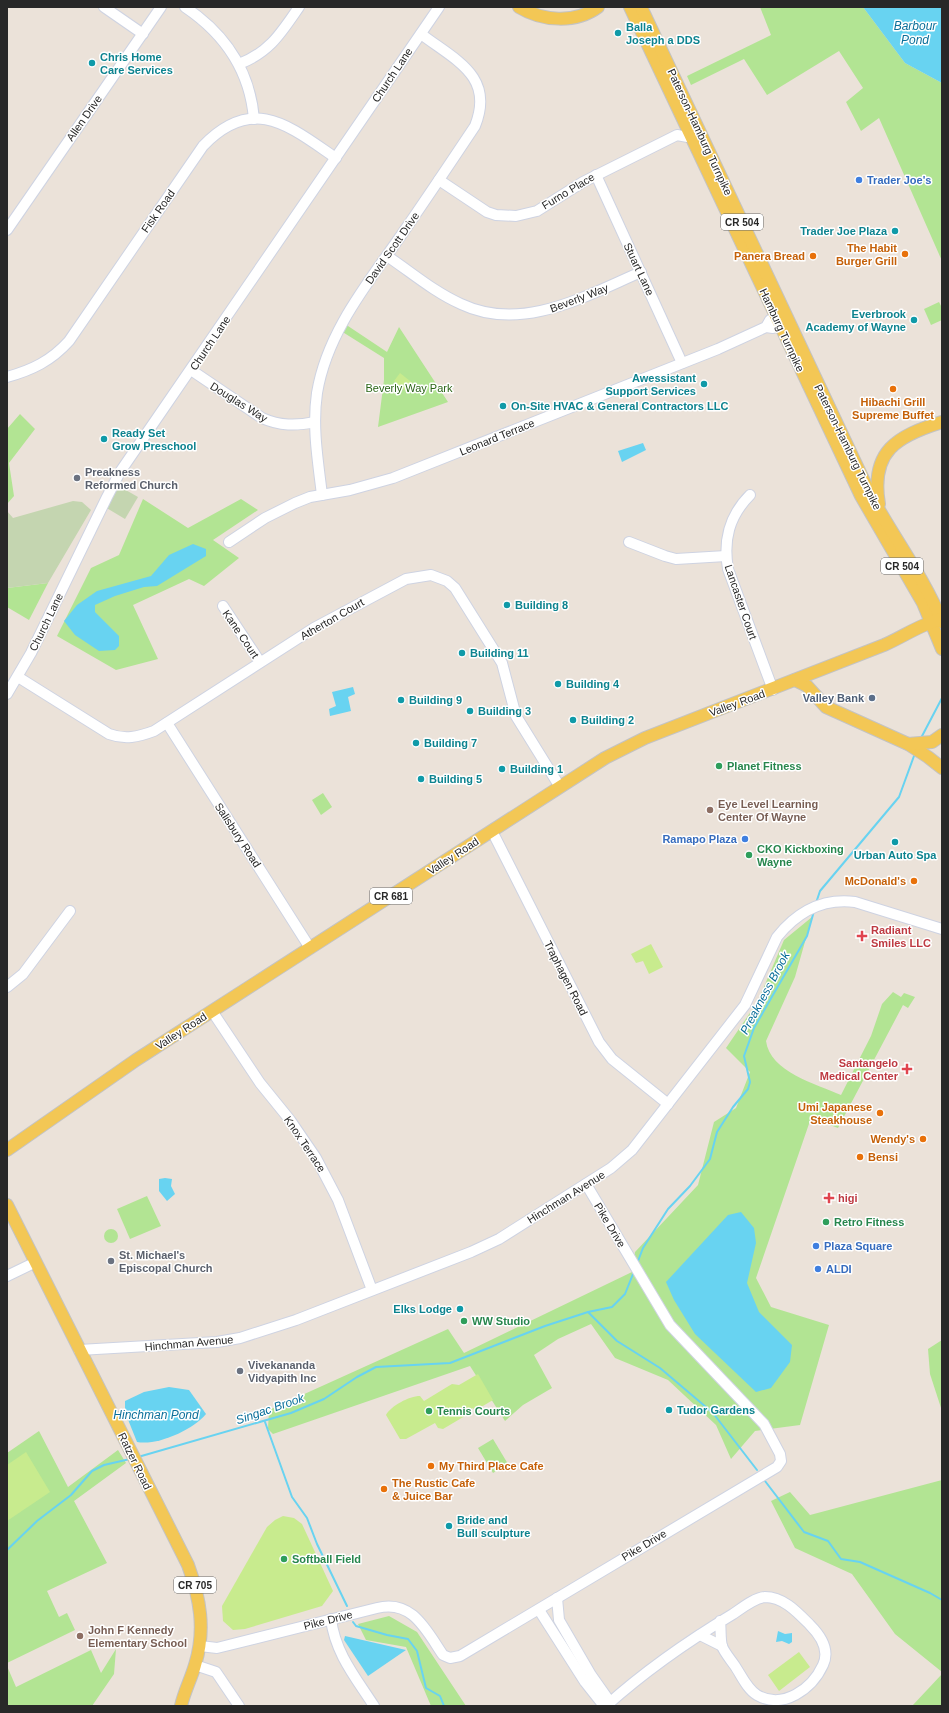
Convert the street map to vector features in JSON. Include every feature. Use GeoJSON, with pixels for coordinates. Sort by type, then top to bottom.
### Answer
{"type":"FeatureCollection","features":[{"type":"Feature","properties":{"kind":"main road"},"geometry":{"type":"LineString","coordinates":[[519,7],[538,16],[563,19],[586,14],[598,7]]}},
{"type":"Feature","properties":{"kind":"main road","name":"Hamburg Turnpike"},"geometry":{"type":"LineString","coordinates":[[630,7],[861,496],[916,589],[939,616],[942,648]]}},
{"type":"Feature","properties":{"kind":"main road","name":"Paterson-Hamburg Turnpike"},"geometry":{"type":"LineString","coordinates":[[641,7],[880,515],[917,574],[939,616]]}},
{"type":"Feature","properties":{"kind":"main road"},"geometry":{"type":"LineString","coordinates":[[880,515],[877,472],[889,449],[902,437],[942,422]]}},
{"type":"Feature","properties":{"kind":"main road","name":"Valley Road"},"geometry":{"type":"LineString","coordinates":[[7,1150],[106,1080],[621,749],[899,639],[939,616]]}},
{"type":"Feature","properties":{"kind":"main road"},"geometry":{"type":"LineString","coordinates":[[811,674],[824,697],[837,711]]}},
{"type":"Feature","properties":{"kind":"main road"},"geometry":{"type":"LineString","coordinates":[[795,680],[807,686],[820,703],[908,744],[942,768]]}},
{"type":"Feature","properties":{"kind":"main road"},"geometry":{"type":"LineString","coordinates":[[908,744],[932,742],[942,735]]}},
{"type":"Feature","properties":{"kind":"main road","name":"Ratzer Road"},"geometry":{"type":"LineString","coordinates":[[7,1205],[140,1473],[188,1565],[201,1611],[200,1646],[181,1706]]}},
{"type":"Feature","properties":{"kind":"street"},"geometry":{"type":"LineString","coordinates":[[104,7],[142,34]]}},
{"type":"Feature","properties":{"kind":"street","name":"Allen Drive"},"geometry":{"type":"LineString","coordinates":[[7,230],[161,7]]}},
{"type":"Feature","properties":{"kind":"street"},"geometry":{"type":"LineString","coordinates":[[185,7],[203,20],[218,35],[239,64],[249,89],[254,119]]}},
{"type":"Feature","properties":{"kind":"street"},"geometry":{"type":"LineString","coordinates":[[239,64],[250,60],[268,48],[276,40],[299,7]]}},
{"type":"Feature","properties":{"kind":"street","name":"Church Lane"},"geometry":{"type":"LineString","coordinates":[[7,694],[18,677],[120,472],[439,7]]}},
{"type":"Feature","properties":{"kind":"street","name":"David Scott Drive"},"geometry":{"type":"LineString","coordinates":[[322,495],[316,449],[315,422],[317,392],[321,374],[334,338],[354,303],[475,126],[480,111],[481,97],[473,75],[420,34]]}},
{"type":"Feature","properties":{"kind":"street","name":"Fisk Road"},"geometry":{"type":"LineString","coordinates":[[7,377],[31,370],[61,350],[69,341],[203,146],[213,135],[226,127],[241,121],[254,119],[270,120],[291,127],[336,158]]}},
{"type":"Feature","properties":{"kind":"street"},"geometry":{"type":"LineString","coordinates":[[684,120],[677,135],[693,138]]}},
{"type":"Feature","properties":{"kind":"street","name":"Furno Place"},"geometry":{"type":"LineString","coordinates":[[439,180],[487,212],[506,216],[516,216],[547,206],[596,175],[677,135]]}},
{"type":"Feature","properties":{"kind":"street","name":"Stuart Lane"},"geometry":{"type":"LineString","coordinates":[[596,175],[682,363]]}},
{"type":"Feature","properties":{"kind":"street","name":"Beverly Way"},"geometry":{"type":"LineString","coordinates":[[387,256],[449,298],[462,305],[475,310],[500,314],[532,313],[554,308],[640,272]]}},
{"type":"Feature","properties":{"kind":"street","name":"Leonard Terrace"},"geometry":{"type":"LineString","coordinates":[[229,542],[280,510],[310,497],[350,490],[393,478],[682,363],[766,327],[770,320],[778,322]]}},
{"type":"Feature","properties":{"kind":"street","name":"Douglas Way"},"geometry":{"type":"LineString","coordinates":[[191,370],[267,420],[293,425],[315,422]]}},
{"type":"Feature","properties":{"kind":"street","name":"Lancaster Court"},"geometry":{"type":"LineString","coordinates":[[750,495],[741,504],[729,526],[726,538],[726,556],[728,569],[772,690]]}},
{"type":"Feature","properties":{"kind":"street"},"geometry":{"type":"LineString","coordinates":[[629,542],[676,559],[726,556]]}},
{"type":"Feature","properties":{"kind":"street","name":"Atherton Court"},"geometry":{"type":"LineString","coordinates":[[18,677],[109,734],[117,737],[135,737],[145,735],[167,723],[324,622],[406,579],[425,575],[440,577],[455,588],[497,653],[506,673],[516,716],[560,787]]}},
{"type":"Feature","properties":{"kind":"street","name":"Kane Court"},"geometry":{"type":"LineString","coordinates":[[223,606],[260,662]]}},
{"type":"Feature","properties":{"kind":"street","name":"Salisbury Road"},"geometry":{"type":"LineString","coordinates":[[167,723],[310,948]]}},
{"type":"Feature","properties":{"kind":"street","name":"Traphagen Road"},"geometry":{"type":"LineString","coordinates":[[492,831],[599,1042],[612,1059],[668,1104]]}},
{"type":"Feature","properties":{"kind":"street","name":"Hinchman Avenue"},"geometry":{"type":"LineString","coordinates":[[79,1350],[200,1344],[240,1338],[296,1320],[488,1244],[586,1184],[610,1168],[632,1150],[746,1005],[777,937],[792,920],[817,906],[834,901],[855,902],[941,928]]}},
{"type":"Feature","properties":{"kind":"street"},"geometry":{"type":"LineString","coordinates":[[7,988],[23,974],[70,911]]}},
{"type":"Feature","properties":{"kind":"street","name":"Knox Terrace"},"geometry":{"type":"LineString","coordinates":[[212,1011],[260,1083],[290,1120],[316,1158],[338,1200],[372,1290]]}},
{"type":"Feature","properties":{"kind":"street","name":"Pike Drive"},"geometry":{"type":"LineString","coordinates":[[200,1646],[217,1648],[381,1607],[399,1608],[415,1615],[443,1655],[450,1658],[455,1658],[778,1467],[781,1461],[779,1451],[764,1424],[670,1325],[586,1184]]}},
{"type":"Feature","properties":{"kind":"street"},"geometry":{"type":"LineString","coordinates":[[7,1276],[36,1262]]}},
{"type":"Feature","properties":{"kind":"street"},"geometry":{"type":"LineString","coordinates":[[607,1705],[666,1656],[720,1621],[755,1600],[764,1597],[775,1599],[787,1604],[820,1635],[826,1653],[823,1665],[799,1694],[789,1699],[773,1700],[757,1695],[749,1688],[722,1646],[720,1621]]}},
{"type":"Feature","properties":{"kind":"street"},"geometry":{"type":"LineString","coordinates":[[557,1598],[559,1620],[607,1705]]}},
{"type":"Feature","properties":{"kind":"street"},"geometry":{"type":"LineString","coordinates":[[538,1610],[584,1682],[607,1705]]}},
{"type":"Feature","properties":{"kind":"street"},"geometry":{"type":"LineString","coordinates":[[331,1619],[335,1641],[339,1652],[374,1706]]}},
{"type":"Feature","properties":{"kind":"street"},"geometry":{"type":"LineString","coordinates":[[700,1635],[722,1646]]}},
{"type":"Feature","properties":{"kind":"street"},"geometry":{"type":"LineString","coordinates":[[564,1650],[573,1643]]}},
{"type":"Feature","properties":{"kind":"street"},"geometry":{"type":"LineString","coordinates":[[195,1665],[216,1672],[239,1706]]}},
{"type":"Feature","properties":{"kind":"green space"},"geometry":{"type":"Polygon","coordinates":[[[760,7],[863,7],[905,63],[942,83],[942,261],[879,118],[861,131],[846,102],[863,88],[839,51],[767,95],[744,59],[691,85],[687,76],[771,35],[760,7]]]}},
{"type":"Feature","properties":{"kind":"green space"},"geometry":{"type":"Polygon","coordinates":[[[939,302],[942,308],[942,320],[931,325],[924,309],[939,302]]]}},
{"type":"Feature","properties":{"kind":"green space","name":"Beverly Way Park"},"geometry":{"type":"Polygon","coordinates":[[[345,324],[387,352],[399,327],[448,402],[378,427],[384,380],[384,358],[341,331],[345,324]]]}},
{"type":"Feature","properties":{"kind":"green space"},"geometry":{"type":"Polygon","coordinates":[[[400,373],[415,385],[408,393],[394,381],[400,373]]]}},
{"type":"Feature","properties":{"kind":"green space"},"geometry":{"type":"Polygon","coordinates":[[[20,414],[35,429],[9,463],[14,496],[7,504],[7,429],[20,414]]]}},
{"type":"Feature","properties":{"kind":"green space"},"geometry":{"type":"Polygon","coordinates":[[[117,485],[138,497],[125,519],[105,507],[117,485]]]}},
{"type":"Feature","properties":{"kind":"green space"},"geometry":{"type":"Polygon","coordinates":[[[143,499],[188,528],[241,499],[258,510],[213,540],[239,558],[204,586],[189,579],[133,605],[158,659],[116,670],[57,636],[91,568],[119,555],[143,499]]]}},
{"type":"Feature","properties":{"kind":"green space"},"geometry":{"type":"Polygon","coordinates":[[[73,501],[82,502],[91,510],[48,583],[7,588],[7,511],[13,518],[73,501]]]}},
{"type":"Feature","properties":{"kind":"green space"},"geometry":{"type":"Polygon","coordinates":[[[48,583],[29,620],[7,607],[7,588],[48,583]]]}},
{"type":"Feature","properties":{"kind":"green space"},"geometry":{"type":"Polygon","coordinates":[[[323,793],[332,807],[321,815],[312,800],[323,793]]]}},
{"type":"Feature","properties":{"kind":"green space"},"geometry":{"type":"Polygon","coordinates":[[[812,917],[795,977],[766,1041],[769,1052],[785,1069],[796,1076],[841,1095],[871,1036],[882,1004],[893,992],[901,997],[904,993],[915,997],[908,1008],[903,1005],[838,1128],[811,1118],[756,1278],[771,1307],[829,1325],[800,1425],[755,1431],[731,1459],[716,1425],[668,1380],[615,1358],[591,1324],[558,1339],[534,1355],[552,1388],[523,1405],[505,1421],[470,1366],[273,1434],[268,1429],[269,1410],[448,1329],[464,1353],[632,1272],[635,1252],[698,1185],[714,1122],[736,1108],[750,1072],[726,1048],[758,1001],[784,940],[812,917]]]}},
{"type":"Feature","properties":{"kind":"green space"},"geometry":{"type":"Polygon","coordinates":[[[651,944],[663,967],[649,974],[643,961],[636,963],[631,954],[651,944]]]}},
{"type":"Feature","properties":{"kind":"green space"},"geometry":{"type":"Polygon","coordinates":[[[147,1196],[161,1226],[130,1239],[117,1209],[147,1196]]]}},
{"type":"Feature","properties":{"kind":"green space"},"geometry":{"type":"Polygon","coordinates":[[[108,1229],[114,1229],[118,1233],[118,1239],[114,1243],[108,1243],[104,1239],[104,1233],[108,1229]]]}},
{"type":"Feature","properties":{"kind":"green space"},"geometry":{"type":"Polygon","coordinates":[[[942,1340],[942,1411],[930,1374],[928,1349],[942,1340]]]}},
{"type":"Feature","properties":{"kind":"green space","name":"Tennis Courts"},"geometry":{"type":"Polygon","coordinates":[[[478,1374],[493,1400],[476,1410],[472,1408],[470,1413],[443,1429],[438,1428],[435,1423],[406,1439],[400,1439],[386,1415],[392,1408],[416,1396],[420,1396],[424,1401],[452,1384],[459,1385],[478,1374]]]}},
{"type":"Feature","properties":{"kind":"green space"},"geometry":{"type":"Polygon","coordinates":[[[39,1431],[68,1487],[118,1450],[126,1463],[74,1501],[107,1563],[47,1591],[59,1617],[67,1613],[75,1630],[7,1663],[7,1453],[39,1431]]]}},
{"type":"Feature","properties":{"kind":"green space"},"geometry":{"type":"Polygon","coordinates":[[[493,1439],[508,1464],[493,1473],[478,1448],[493,1439]]]}},
{"type":"Feature","properties":{"kind":"green space"},"geometry":{"type":"Polygon","coordinates":[[[26,1452],[50,1492],[7,1521],[7,1465],[26,1452]]]}},
{"type":"Feature","properties":{"kind":"green space"},"geometry":{"type":"Polygon","coordinates":[[[942,1480],[942,1672],[895,1634],[852,1574],[795,1548],[771,1501],[790,1492],[810,1515],[942,1480]]]}},
{"type":"Feature","properties":{"kind":"green space","name":"Softball Field"},"geometry":{"type":"Polygon","coordinates":[[[283,1516],[294,1518],[302,1524],[333,1591],[322,1606],[245,1629],[233,1630],[223,1621],[222,1606],[267,1527],[275,1520],[283,1516]]]}},
{"type":"Feature","properties":{"kind":"green space"},"geometry":{"type":"Polygon","coordinates":[[[389,1616],[417,1632],[466,1706],[431,1706],[406,1647],[366,1640],[358,1624],[389,1616]]]}},
{"type":"Feature","properties":{"kind":"green space"},"geometry":{"type":"Polygon","coordinates":[[[116,1649],[114,1674],[92,1706],[7,1706],[7,1666],[16,1687],[91,1650],[101,1673],[116,1649]]]}},
{"type":"Feature","properties":{"kind":"green space"},"geometry":{"type":"Polygon","coordinates":[[[799,1652],[810,1667],[779,1691],[768,1675],[799,1652]]]}},
{"type":"Feature","properties":{"kind":"green space"},"geometry":{"type":"Polygon","coordinates":[[[942,1674],[942,1706],[912,1706],[942,1674]]]}},
{"type":"Feature","properties":{"kind":"water","name":"Barbour Pond"},"geometry":{"type":"Polygon","coordinates":[[[863,7],[942,7],[942,83],[905,63],[863,7]]]}},
{"type":"Feature","properties":{"kind":"water"},"geometry":{"type":"Polygon","coordinates":[[[643,443],[646,450],[622,462],[618,451],[643,443]]]}},
{"type":"Feature","properties":{"kind":"water"},"geometry":{"type":"Polygon","coordinates":[[[193,544],[206,549],[206,556],[157,586],[144,587],[115,596],[95,605],[95,612],[119,636],[119,646],[115,650],[99,651],[75,635],[64,621],[77,605],[97,591],[151,576],[169,555],[193,544]]]}},
{"type":"Feature","properties":{"kind":"water"},"geometry":{"type":"Polygon","coordinates":[[[353,687],[355,694],[348,697],[351,711],[330,716],[329,709],[336,706],[332,692],[353,687]]]}},
{"type":"Feature","properties":{"kind":"water"},"geometry":{"type":"Polygon","coordinates":[[[159,1179],[172,1179],[171,1186],[175,1194],[167,1201],[159,1191],[159,1179]]]}},
{"type":"Feature","properties":{"kind":"water"},"geometry":{"type":"Polygon","coordinates":[[[741,1212],[754,1228],[756,1243],[747,1283],[759,1312],[792,1345],[790,1362],[771,1388],[756,1392],[695,1334],[674,1300],[666,1282],[728,1215],[741,1212]]]}},
{"type":"Feature","properties":{"kind":"water","name":"Hinchman Pond"},"geometry":{"type":"Polygon","coordinates":[[[169,1387],[189,1390],[206,1414],[193,1426],[174,1436],[154,1442],[137,1442],[125,1412],[125,1401],[144,1392],[169,1387]]]}},
{"type":"Feature","properties":{"kind":"water"},"geometry":{"type":"Polygon","coordinates":[[[778,1631],[785,1634],[792,1633],[792,1642],[789,1644],[782,1641],[776,1642],[778,1631]]]}},
{"type":"Feature","properties":{"kind":"water"},"geometry":{"type":"Polygon","coordinates":[[[345,1636],[406,1650],[368,1676],[344,1640],[345,1636]]]}},
{"type":"Feature","properties":{"kind":"waterway","name":"Preakness Brook"},"geometry":{"type":"LineString","coordinates":[[921,738],[942,698]]}},
{"type":"Feature","properties":{"kind":"waterway","name":"Preakness Brook"},"geometry":{"type":"LineString","coordinates":[[816,903],[820,891],[899,797],[914,756]]}},
{"type":"Feature","properties":{"kind":"waterway","name":"Preakness Brook"},"geometry":{"type":"LineString","coordinates":[[638,1261],[643,1248],[668,1209],[690,1186],[710,1159],[717,1132],[733,1107],[748,1089],[750,1082],[744,1056],[754,1028],[807,936],[814,911]]}},
{"type":"Feature","properties":{"kind":"waterway","name":"Singac Brook"},"geometry":{"type":"LineString","coordinates":[[138,1457],[291,1413],[324,1399],[357,1377],[376,1367],[450,1363],[545,1326],[588,1312],[612,1307],[625,1294],[633,1274]]}},
{"type":"Feature","properties":{"kind":"waterway"},"geometry":{"type":"LineString","coordinates":[[588,1312],[617,1341],[660,1368],[713,1413],[757,1470]]}},
{"type":"Feature","properties":{"kind":"waterway"},"geometry":{"type":"LineString","coordinates":[[265,1422],[292,1497],[307,1518],[317,1544],[347,1606]]}},
{"type":"Feature","properties":{"kind":"waterway","name":"Singac Brook"},"geometry":{"type":"LineString","coordinates":[[7,1550],[37,1521],[71,1495],[92,1471],[104,1465],[130,1459]]}},
{"type":"Feature","properties":{"kind":"waterway"},"geometry":{"type":"LineString","coordinates":[[765,1481],[804,1532],[828,1541],[841,1559],[860,1562],[930,1593],[942,1600]]}},
{"type":"Feature","properties":{"kind":"waterway"},"geometry":{"type":"LineString","coordinates":[[353,1622],[356,1626],[387,1635],[408,1639],[417,1651],[426,1688],[440,1696],[444,1706]]}},
{"type":"Feature","properties":{"kind":"place","name":"Balla Joseph a DDS"},"geometry":{"type":"Point","coordinates":[618,33]}},
{"type":"Feature","properties":{"kind":"place","name":"Chris Home Care Services"},"geometry":{"type":"Point","coordinates":[92,63]}},
{"type":"Feature","properties":{"kind":"place","name":"Trader Joe's"},"geometry":{"type":"Point","coordinates":[859,180]}},
{"type":"Feature","properties":{"kind":"place","name":"Trader Joe Plaza"},"geometry":{"type":"Point","coordinates":[895,231]}},
{"type":"Feature","properties":{"kind":"place","name":"The Habit Burger Grill"},"geometry":{"type":"Point","coordinates":[905,254]}},
{"type":"Feature","properties":{"kind":"place","name":"Panera Bread"},"geometry":{"type":"Point","coordinates":[813,256]}},
{"type":"Feature","properties":{"kind":"place","name":"Everbrook Academy of Wayne"},"geometry":{"type":"Point","coordinates":[914,320]}},
{"type":"Feature","properties":{"kind":"place","name":"Awessistant Support Services"},"geometry":{"type":"Point","coordinates":[704,384]}},
{"type":"Feature","properties":{"kind":"place","name":"Hibachi Grill Supreme Buffet"},"geometry":{"type":"Point","coordinates":[893,389]}},
{"type":"Feature","properties":{"kind":"place","name":"On-Site HVAC & General Contractors LLC"},"geometry":{"type":"Point","coordinates":[503,406]}},
{"type":"Feature","properties":{"kind":"place","name":"Ready Set Grow Preschool"},"geometry":{"type":"Point","coordinates":[104,439]}},
{"type":"Feature","properties":{"kind":"place","name":"Preakness Reformed Church"},"geometry":{"type":"Point","coordinates":[77,478]}},
{"type":"Feature","properties":{"kind":"place","name":"Building 8"},"geometry":{"type":"Point","coordinates":[507,605]}},
{"type":"Feature","properties":{"kind":"place","name":"Building 11"},"geometry":{"type":"Point","coordinates":[462,653]}},
{"type":"Feature","properties":{"kind":"place","name":"Building 4"},"geometry":{"type":"Point","coordinates":[558,684]}},
{"type":"Feature","properties":{"kind":"place","name":"Valley Bank"},"geometry":{"type":"Point","coordinates":[872,698]}},
{"type":"Feature","properties":{"kind":"place","name":"Building 9"},"geometry":{"type":"Point","coordinates":[401,700]}},
{"type":"Feature","properties":{"kind":"place","name":"Building 3"},"geometry":{"type":"Point","coordinates":[470,711]}},
{"type":"Feature","properties":{"kind":"place","name":"Building 2"},"geometry":{"type":"Point","coordinates":[573,720]}},
{"type":"Feature","properties":{"kind":"place","name":"Building 7"},"geometry":{"type":"Point","coordinates":[416,743]}},
{"type":"Feature","properties":{"kind":"place","name":"Planet Fitness"},"geometry":{"type":"Point","coordinates":[719,766]}},
{"type":"Feature","properties":{"kind":"place","name":"Building 1"},"geometry":{"type":"Point","coordinates":[502,769]}},
{"type":"Feature","properties":{"kind":"place","name":"Building 5"},"geometry":{"type":"Point","coordinates":[421,779]}},
{"type":"Feature","properties":{"kind":"place","name":"Eye Level Learning Center Of Wayne"},"geometry":{"type":"Point","coordinates":[710,810]}},
{"type":"Feature","properties":{"kind":"place","name":"Ramapo Plaza"},"geometry":{"type":"Point","coordinates":[745,839]}},
{"type":"Feature","properties":{"kind":"place","name":"Urban Auto Spa"},"geometry":{"type":"Point","coordinates":[895,842]}},
{"type":"Feature","properties":{"kind":"place","name":"CKO Kickboxing Wayne"},"geometry":{"type":"Point","coordinates":[749,855]}},
{"type":"Feature","properties":{"kind":"place","name":"McDonald's"},"geometry":{"type":"Point","coordinates":[914,881]}},
{"type":"Feature","properties":{"kind":"place","name":"Radiant Smiles LLC"},"geometry":{"type":"Point","coordinates":[862,936]}},
{"type":"Feature","properties":{"kind":"place","name":"Santangelo Medical Center"},"geometry":{"type":"Point","coordinates":[907,1069]}},
{"type":"Feature","properties":{"kind":"place","name":"Umi Japanese Steakhouse"},"geometry":{"type":"Point","coordinates":[880,1113]}},
{"type":"Feature","properties":{"kind":"place","name":"Wendy's"},"geometry":{"type":"Point","coordinates":[923,1139]}},
{"type":"Feature","properties":{"kind":"place","name":"Bensi"},"geometry":{"type":"Point","coordinates":[860,1157]}},
{"type":"Feature","properties":{"kind":"place","name":"higi"},"geometry":{"type":"Point","coordinates":[829,1198]}},
{"type":"Feature","properties":{"kind":"place","name":"Retro Fitness"},"geometry":{"type":"Point","coordinates":[826,1222]}},
{"type":"Feature","properties":{"kind":"place","name":"Plaza Square"},"geometry":{"type":"Point","coordinates":[816,1246]}},
{"type":"Feature","properties":{"kind":"place","name":"St. Michael's Episcopal Church"},"geometry":{"type":"Point","coordinates":[111,1261]}},
{"type":"Feature","properties":{"kind":"place","name":"ALDI"},"geometry":{"type":"Point","coordinates":[818,1269]}},
{"type":"Feature","properties":{"kind":"place","name":"Elks Lodge"},"geometry":{"type":"Point","coordinates":[460,1309]}},
{"type":"Feature","properties":{"kind":"place","name":"WW Studio"},"geometry":{"type":"Point","coordinates":[464,1321]}},
{"type":"Feature","properties":{"kind":"place","name":"Vivekananda Vidyapith Inc"},"geometry":{"type":"Point","coordinates":[240,1371]}},
{"type":"Feature","properties":{"kind":"place","name":"Tudor Gardens"},"geometry":{"type":"Point","coordinates":[669,1410]}},
{"type":"Feature","properties":{"kind":"place","name":"Tennis Courts"},"geometry":{"type":"Point","coordinates":[429,1411]}},
{"type":"Feature","properties":{"kind":"place","name":"My Third Place Cafe"},"geometry":{"type":"Point","coordinates":[431,1466]}},
{"type":"Feature","properties":{"kind":"place","name":"The Rustic Cafe & Juice Bar"},"geometry":{"type":"Point","coordinates":[384,1489]}},
{"type":"Feature","properties":{"kind":"place","name":"Bride and Bull sculpture"},"geometry":{"type":"Point","coordinates":[449,1526]}},
{"type":"Feature","properties":{"kind":"place","name":"Softball Field"},"geometry":{"type":"Point","coordinates":[284,1559]}},
{"type":"Feature","properties":{"kind":"place","name":"John F Kennedy Elementary School"},"geometry":{"type":"Point","coordinates":[80,1636]}}]}
